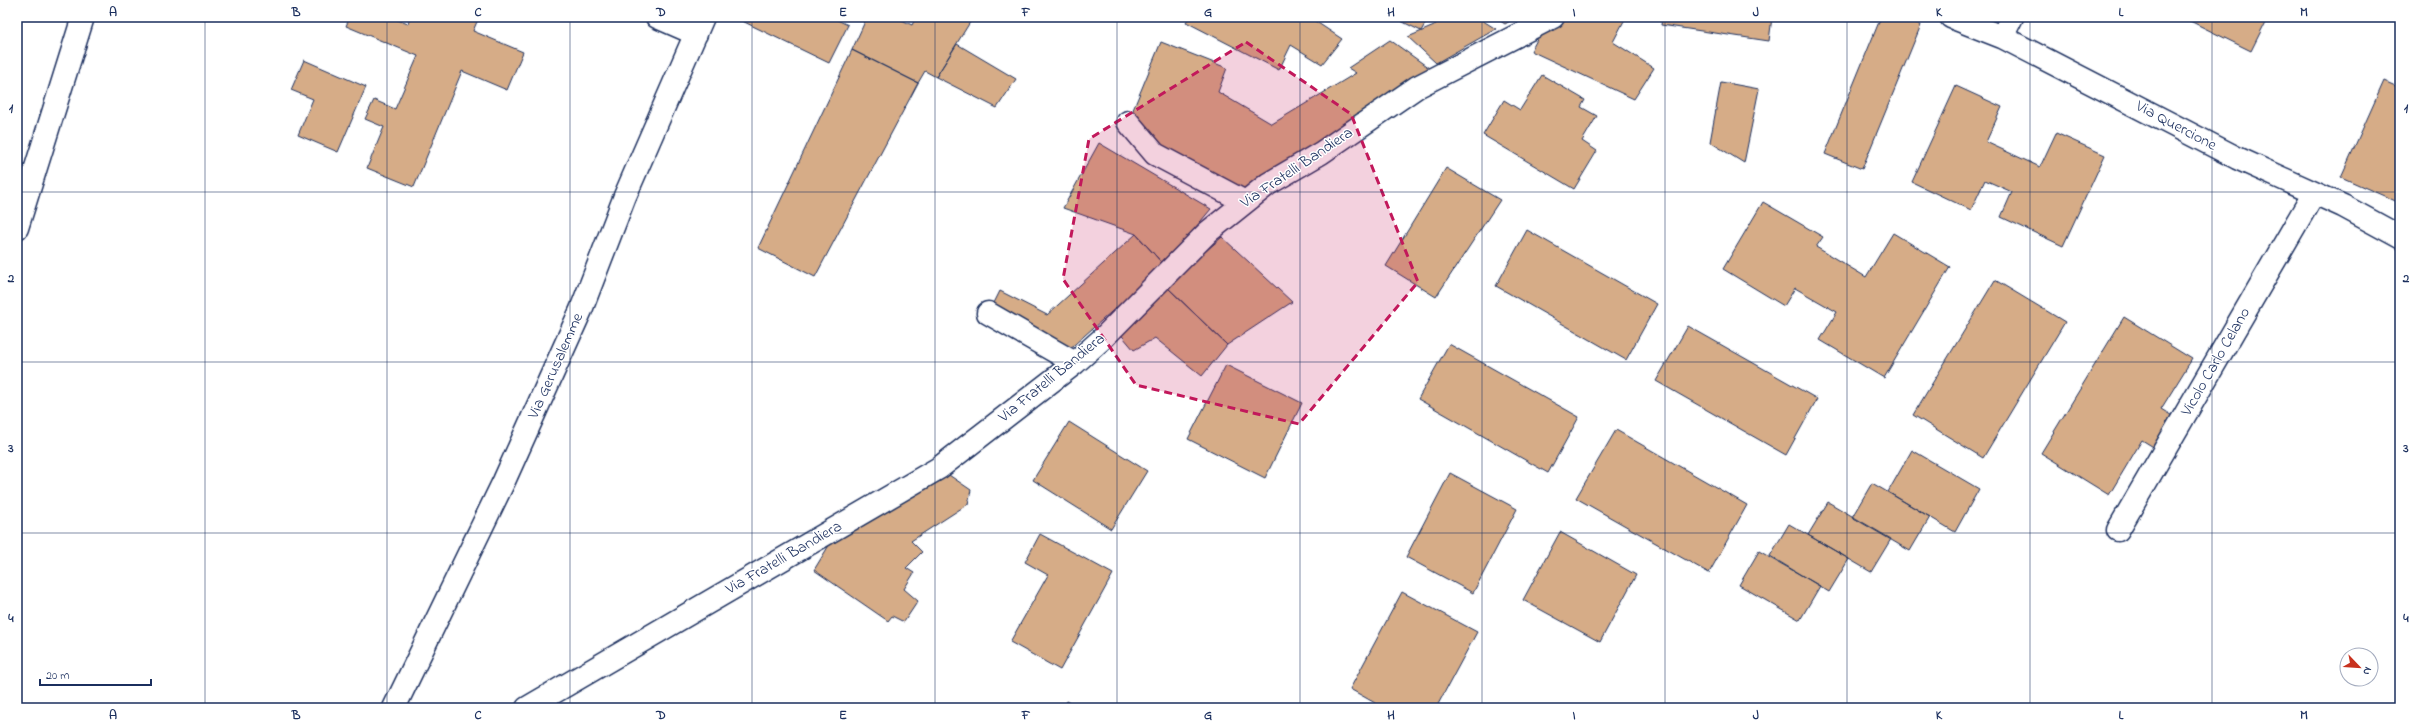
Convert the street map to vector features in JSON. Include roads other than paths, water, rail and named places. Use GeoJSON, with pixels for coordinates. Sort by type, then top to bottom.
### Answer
{"type":"FeatureCollection","features":[{"type":"Feature","properties":{"kind":"street"},"geometry":{"type":"LineString","coordinates":[[17,228],[83,17]]}},
{"type":"Feature","properties":{"kind":"street"},"geometry":{"type":"LineString","coordinates":[[657,17],[699,25]]}},
{"type":"Feature","properties":{"kind":"street","name":"Via Fratelli Bandiera"},"geometry":{"type":"LineString","coordinates":[[527,708],[939,468],[1076,363],[1102,339],[1208,232],[1268,184],[1320,153],[1417,86],[1553,17]]}},
{"type":"Feature","properties":{"kind":"street","name":"Via Quercione"},"geometry":{"type":"LineString","coordinates":[[1951,17],[2002,37],[2237,158],[2343,206],[2400,237]]}},
{"type":"Feature","properties":{"kind":"street"},"geometry":{"type":"LineString","coordinates":[[2002,37],[2012,17]]}},
{"type":"Feature","properties":{"kind":"street","name":"Via Gerusalemme"},"geometry":{"type":"LineString","coordinates":[[394,708],[504,481],[581,310],[625,196],[699,25]]}},
{"type":"Feature","properties":{"kind":"street"},"geometry":{"type":"LineString","coordinates":[[1128,122],[1155,154],[1245,202]]}},
{"type":"Feature","properties":{"kind":"street","name":"Vicolo Carlo Celano"},"geometry":{"type":"LineString","coordinates":[[2118,530],[2314,193]]}},
{"type":"Feature","properties":{"kind":"street"},"geometry":{"type":"LineString","coordinates":[[988,313],[1076,363]]}}]}
